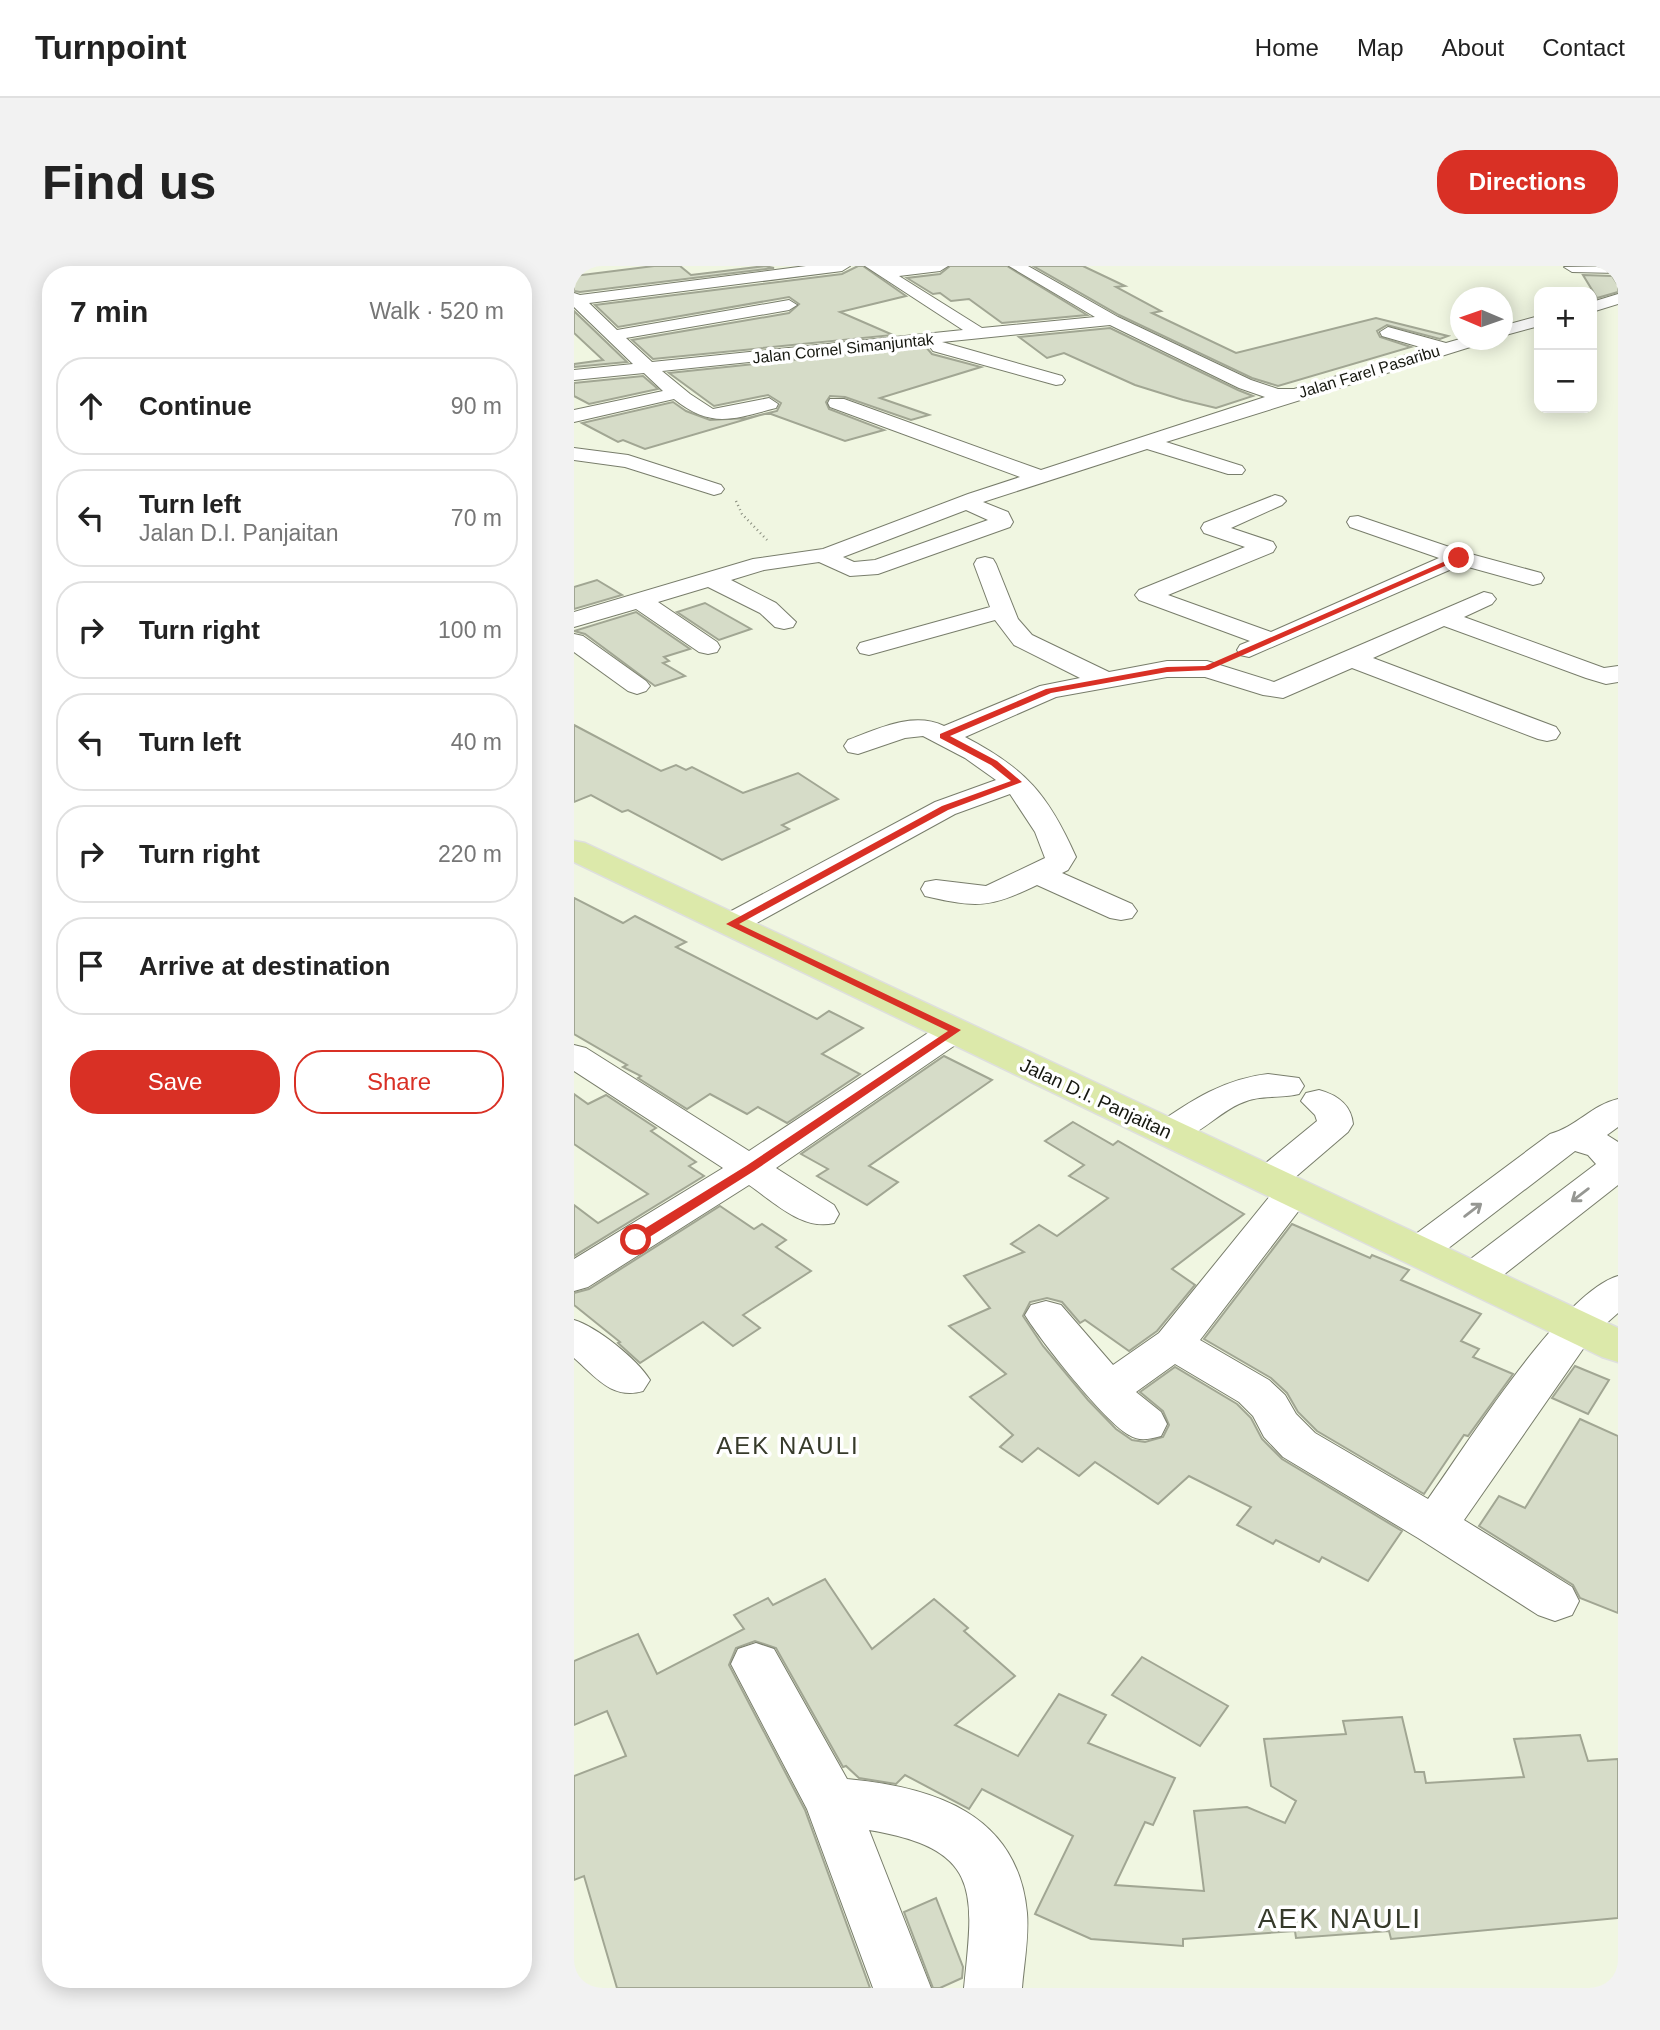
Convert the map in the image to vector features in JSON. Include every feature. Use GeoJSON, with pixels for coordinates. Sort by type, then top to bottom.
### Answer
{"type":"FeatureCollection","features":[{"type":"Feature","properties":{"kind":"main road","name":"Jalan D.I. Panjaitan"},"geometry":{"type":"LineString","coordinates":[[580,859],[731,924],[1618,1346]]}},
{"type":"Feature","properties":{"kind":"street"},"geometry":{"type":"LineString","coordinates":[[575,299],[842,266]]}},
{"type":"Feature","properties":{"kind":"street"},"geometry":{"type":"LineString","coordinates":[[878,269],[940,266]]}},
{"type":"Feature","properties":{"kind":"street","name":"Jalan Farel Pasaribu"},"geometry":{"type":"LineString","coordinates":[[1017,266],[1112,320],[1276,395],[1291,395],[1450,346]]}},
{"type":"Feature","properties":{"kind":"street"},"geometry":{"type":"LineString","coordinates":[[1572,267],[1618,268]]}},
{"type":"Feature","properties":{"kind":"street"},"geometry":{"type":"LineString","coordinates":[[878,269],[979,334]]}},
{"type":"Feature","properties":{"kind":"street"},"geometry":{"type":"LineString","coordinates":[[575,299],[677,393],[710,414],[769,404]]}},
{"type":"Feature","properties":{"kind":"street"},"geometry":{"type":"LineString","coordinates":[[1597,305],[1618,299]]}},
{"type":"Feature","properties":{"kind":"street"},"geometry":{"type":"LineString","coordinates":[[616,335],[789,305]]}},
{"type":"Feature","properties":{"kind":"street","name":"Jalan Cornel Simanjuntak"},"geometry":{"type":"LineString","coordinates":[[574,375],[1112,320]]}},
{"type":"Feature","properties":{"kind":"street"},"geometry":{"type":"LineString","coordinates":[[1513,328],[1534,322]]}},
{"type":"Feature","properties":{"kind":"street"},"geometry":{"type":"LineString","coordinates":[[1388,332],[1444,348]]}},
{"type":"Feature","properties":{"kind":"street"},"geometry":{"type":"LineString","coordinates":[[914,340],[1056,380]]}},
{"type":"Feature","properties":{"kind":"street"},"geometry":{"type":"LineString","coordinates":[[574,416],[677,393]]}},
{"type":"Feature","properties":{"kind":"street"},"geometry":{"type":"LineString","coordinates":[[574,620],[755,566],[824,556],[984,494],[1291,395]]}},
{"type":"Feature","properties":{"kind":"street"},"geometry":{"type":"LineString","coordinates":[[837,403],[1038,476]]}},
{"type":"Feature","properties":{"kind":"street"},"geometry":{"type":"LineString","coordinates":[[908,449],[946,442]]}},
{"type":"Feature","properties":{"kind":"street"},"geometry":{"type":"LineString","coordinates":[[1146,442],[1235,470]]}},
{"type":"Feature","properties":{"kind":"street"},"geometry":{"type":"LineString","coordinates":[[574,454],[628,461],[714,489]]}},
{"type":"Feature","properties":{"kind":"street"},"geometry":{"type":"LineString","coordinates":[[1271,640],[1147,595],[1265,547],[1212,528],[1275,501]]}},
{"type":"Feature","properties":{"kind":"street"},"geometry":{"type":"LineString","coordinates":[[824,556],[850,569],[878,567],[1002,522],[1000,517],[969,502]]}},
{"type":"Feature","properties":{"kind":"street"},"geometry":{"type":"LineString","coordinates":[[1358,522],[1459,558],[1533,578]]}},
{"type":"Feature","properties":{"kind":"street"},"geometry":{"type":"LineString","coordinates":[[1207,669],[1459,558]]}},
{"type":"Feature","properties":{"kind":"street"},"geometry":{"type":"LineString","coordinates":[[985,564],[1002,611],[1023,640],[1103,679]]}},
{"type":"Feature","properties":{"kind":"street"},"geometry":{"type":"LineString","coordinates":[[710,579],[768,608],[784,622]]}},
{"type":"Feature","properties":{"kind":"street"},"geometry":{"type":"LineString","coordinates":[[943,736],[1031,697],[1103,679],[1167,669],[1207,669],[1279,691],[1484,599]]}},
{"type":"Feature","properties":{"kind":"street"},"geometry":{"type":"LineString","coordinates":[[638,600],[708,647]]}},
{"type":"Feature","properties":{"kind":"street"},"geometry":{"type":"LineString","coordinates":[[869,648],[1002,611]]}},
{"type":"Feature","properties":{"kind":"street"},"geometry":{"type":"LineString","coordinates":[[1443,618],[1595,673],[1606,676],[1618,674]]}},
{"type":"Feature","properties":{"kind":"street"},"geometry":{"type":"LineString","coordinates":[[574,642],[637,686]]}},
{"type":"Feature","properties":{"kind":"street"},"geometry":{"type":"LineString","coordinates":[[1352,659],[1547,733]]}},
{"type":"Feature","properties":{"kind":"street"},"geometry":{"type":"LineString","coordinates":[[858,746],[915,728],[929,729],[994,763],[1017,782],[1038,812],[1061,858],[1057,864],[992,895],[979,896],[936,889]]}},
{"type":"Feature","properties":{"kind":"street"},"geometry":{"type":"LineString","coordinates":[[731,924],[933,814],[1017,782]]}},
{"type":"Feature","properties":{"kind":"street"},"geometry":{"type":"LineString","coordinates":[[1038,874],[1121,911]]}},
{"type":"Feature","properties":{"kind":"street"},"geometry":{"type":"LineString","coordinates":[[574,1278],[750,1168],[955,1030]]}},
{"type":"Feature","properties":{"kind":"street"},"geometry":{"type":"LineString","coordinates":[[574,1055],[820,1214]]}},
{"type":"Feature","properties":{"kind":"street"},"geometry":{"type":"LineString","coordinates":[[1170,1133],[1222,1096],[1265,1083],[1286,1086]]}},
{"type":"Feature","properties":{"kind":"street"},"geometry":{"type":"LineString","coordinates":[[1108,1390],[1174,1344],[1282,1186],[1335,1125],[1335,1114],[1328,1105],[1320,1101]]}},
{"type":"Feature","properties":{"kind":"street"},"geometry":{"type":"LineString","coordinates":[[1419,1251],[1563,1143],[1579,1138],[1618,1110]]}},
{"type":"Feature","properties":{"kind":"street"},"geometry":{"type":"LineString","coordinates":[[1474,1277],[1613,1169],[1613,1158],[1590,1140],[1579,1138]]}},
{"type":"Feature","properties":{"kind":"street"},"geometry":{"type":"LineString","coordinates":[[1435,1525],[1508,1418],[1577,1326],[1618,1290]]}},
{"type":"Feature","properties":{"kind":"street"},"geometry":{"type":"LineString","coordinates":[[1046,1315],[1108,1390],[1145,1424]]}},
{"type":"Feature","properties":{"kind":"street"},"geometry":{"type":"LineString","coordinates":[[574,1335],[628,1380]]}},
{"type":"Feature","properties":{"kind":"street"},"geometry":{"type":"LineString","coordinates":[[1174,1344],[1254,1391],[1270,1406],[1280,1425],[1299,1445],[1435,1525],[1555,1601]]}},
{"type":"Feature","properties":{"kind":"street"},"geometry":{"type":"LineString","coordinates":[[756,1664],[831,1802],[902,1988]]}},
{"type":"Feature","properties":{"kind":"street"},"geometry":{"type":"LineString","coordinates":[[831,1802],[875,1805],[915,1815],[952,1833],[981,1856],[991,1875],[998,1904],[993,1988]]}},
{"type":"Feature","properties":{"kind":"path"},"geometry":{"type":"LineString","coordinates":[[714,489],[735,501],[743,514],[786,562]]}},
{"type":"Feature","properties":{"kind":"building"},"geometry":{"type":"Polygon","coordinates":[[[654,266],[680,266],[691,275],[765,266],[774,268],[574,291],[574,276],[654,266]]]}},
{"type":"Feature","properties":{"kind":"building"},"geometry":{"type":"Polygon","coordinates":[[[863,266],[906,296],[840,312],[893,335],[653,359],[632,340],[789,313],[799,304],[789,297],[618,327],[595,305],[842,274],[863,266]]]}},
{"type":"Feature","properties":{"kind":"building"},"geometry":{"type":"Polygon","coordinates":[[[950,266],[1007,266],[1087,315],[1002,323],[969,299],[951,301],[940,293],[933,294],[907,278],[940,274],[950,266]]]}},
{"type":"Feature","properties":{"kind":"building"},"geometry":{"type":"Polygon","coordinates":[[[1033,266],[1083,266],[1125,286],[1116,287],[1161,311],[1152,313],[1236,353],[1376,318],[1448,336],[1440,339],[1387,325],[1377,331],[1380,337],[1411,347],[1278,386],[1252,378],[1119,315],[1033,266]]]}},
{"type":"Feature","properties":{"kind":"building"},"geometry":{"type":"Polygon","coordinates":[[[1583,275],[1612,276],[1618,285],[1618,292],[1597,298],[1597,287],[1590,287],[1583,275]]]}},
{"type":"Feature","properties":{"kind":"building"},"geometry":{"type":"Polygon","coordinates":[[[574,311],[627,362],[574,367],[574,364],[603,360],[574,333],[574,311]]]}},
{"type":"Feature","properties":{"kind":"building"},"geometry":{"type":"Polygon","coordinates":[[[1110,328],[1253,396],[1216,408],[1183,400],[1135,385],[1064,353],[1047,358],[1019,337],[1110,328]]]}},
{"type":"Feature","properties":{"kind":"building"},"geometry":{"type":"Polygon","coordinates":[[[925,346],[932,354],[981,367],[880,398],[929,415],[911,420],[845,397],[830,396],[826,402],[829,409],[884,430],[845,441],[765,414],[777,411],[781,403],[768,395],[714,406],[669,373],[925,346]]]}},
{"type":"Feature","properties":{"kind":"building"},"geometry":{"type":"Polygon","coordinates":[[[643,376],[658,389],[589,404],[574,396],[574,383],[643,376]]]}},
{"type":"Feature","properties":{"kind":"building"},"geometry":{"type":"Polygon","coordinates":[[[673,402],[686,411],[710,420],[761,415],[645,449],[623,440],[618,442],[582,423],[673,402]]]}},
{"type":"Feature","properties":{"kind":"building"},"geometry":{"type":"Polygon","coordinates":[[[597,580],[622,595],[574,609],[574,587],[597,580]]]}},
{"type":"Feature","properties":{"kind":"building"},"geometry":{"type":"Polygon","coordinates":[[[705,603],[751,629],[719,640],[677,612],[705,603]]]}},
{"type":"Feature","properties":{"kind":"building"},"geometry":{"type":"Polygon","coordinates":[[[636,612],[690,649],[664,657],[669,661],[663,663],[685,676],[655,686],[585,634],[574,631],[636,612]]]}},
{"type":"Feature","properties":{"kind":"building"},"geometry":{"type":"Polygon","coordinates":[[[574,725],[661,771],[676,765],[686,770],[692,767],[743,793],[798,773],[838,799],[782,825],[789,829],[722,860],[628,810],[622,812],[591,795],[574,802],[574,725]]]}},
{"type":"Feature","properties":{"kind":"building"},"geometry":{"type":"Polygon","coordinates":[[[574,898],[623,923],[635,916],[686,942],[676,947],[817,1019],[829,1011],[863,1028],[822,1054],[860,1074],[787,1123],[758,1107],[747,1114],[710,1094],[687,1109],[638,1078],[641,1076],[623,1067],[627,1065],[574,1034],[574,898]]]}},
{"type":"Feature","properties":{"kind":"building"},"geometry":{"type":"Polygon","coordinates":[[[944,1056],[992,1080],[869,1166],[898,1182],[867,1205],[817,1176],[828,1169],[801,1154],[944,1056]]]}},
{"type":"Feature","properties":{"kind":"building"},"geometry":{"type":"Polygon","coordinates":[[[574,1094],[588,1104],[606,1095],[656,1128],[651,1131],[696,1162],[689,1166],[704,1176],[574,1256],[574,1205],[598,1223],[648,1194],[574,1144],[574,1094]]]}},
{"type":"Feature","properties":{"kind":"building"},"geometry":{"type":"Polygon","coordinates":[[[1073,1122],[1113,1145],[1118,1141],[1244,1214],[1172,1269],[1195,1285],[1157,1331],[1129,1351],[1085,1320],[1080,1323],[1062,1302],[1047,1298],[1030,1302],[1023,1316],[1043,1346],[1088,1400],[1116,1429],[1132,1440],[1145,1442],[1163,1437],[1169,1425],[1163,1411],[1140,1392],[1175,1367],[1237,1404],[1251,1418],[1262,1439],[1282,1459],[1402,1531],[1368,1581],[1322,1557],[1319,1562],[1276,1540],[1273,1544],[1237,1525],[1251,1507],[1189,1476],[1158,1504],[1095,1462],[1079,1476],[1038,1448],[1022,1462],[1000,1447],[1013,1435],[970,1397],[1006,1374],[949,1326],[990,1308],[964,1276],[1024,1252],[1011,1244],[1039,1225],[1057,1236],[1108,1198],[1069,1176],[1084,1165],[1045,1141],[1073,1122]]]}},
{"type":"Feature","properties":{"kind":"building"},"geometry":{"type":"Polygon","coordinates":[[[720,1206],[754,1229],[762,1224],[786,1240],[776,1247],[811,1271],[743,1315],[760,1328],[733,1346],[703,1322],[640,1363],[618,1343],[620,1342],[574,1305],[574,1293],[589,1289],[720,1206]]]}},
{"type":"Feature","properties":{"kind":"building"},"geometry":{"type":"Polygon","coordinates":[[[1292,1224],[1370,1258],[1372,1255],[1409,1270],[1401,1280],[1481,1314],[1461,1341],[1479,1349],[1473,1357],[1513,1374],[1468,1436],[1464,1435],[1424,1494],[1317,1431],[1298,1412],[1287,1393],[1271,1378],[1204,1339],[1292,1224]]]}},
{"type":"Feature","properties":{"kind":"building"},"geometry":{"type":"Polygon","coordinates":[[[1575,1366],[1609,1380],[1588,1414],[1552,1398],[1575,1366]]]}},
{"type":"Feature","properties":{"kind":"building"},"geometry":{"type":"Polygon","coordinates":[[[1580,1419],[1618,1436],[1618,1613],[1580,1598],[1573,1585],[1479,1526],[1499,1496],[1525,1508],[1580,1419]]]}},
{"type":"Feature","properties":{"kind":"building"},"geometry":{"type":"Polygon","coordinates":[[[825,1579],[872,1649],[934,1599],[968,1628],[964,1631],[1015,1676],[955,1725],[1018,1756],[1059,1694],[1106,1715],[1088,1743],[1175,1778],[1153,1825],[1145,1822],[1115,1885],[1204,1891],[1194,1811],[1247,1807],[1285,1823],[1296,1801],[1271,1786],[1264,1739],[1346,1734],[1343,1721],[1402,1717],[1415,1772],[1424,1772],[1426,1783],[1524,1777],[1514,1739],[1580,1735],[1588,1761],[1618,1759],[1618,1918],[1391,1939],[1389,1931],[1296,1938],[1295,1931],[1183,1939],[1183,1946],[1091,1939],[1035,1914],[1073,1836],[982,1789],[969,1809],[905,1775],[896,1784],[859,1778],[846,1766],[843,1767],[776,1648],[755,1641],[736,1648],[729,1665],[805,1810],[870,1988],[617,1988],[584,1876],[574,1880],[574,1776],[626,1756],[607,1711],[574,1725],[574,1661],[638,1634],[657,1674],[744,1629],[734,1615],[768,1598],[773,1605],[825,1579]]]}},
{"type":"Feature","properties":{"kind":"building"},"geometry":{"type":"Polygon","coordinates":[[[1142,1657],[1228,1706],[1200,1746],[1112,1695],[1142,1657]]]}},
{"type":"Feature","properties":{"kind":"building"},"geometry":{"type":"Polygon","coordinates":[[[936,1898],[963,1967],[962,1978],[940,1988],[933,1988],[904,1912],[936,1898]]]}},
{"type":"Feature","properties":{"kind":"district","name":"AEK NAULI"},"geometry":{"type":"Point","coordinates":[788,1446]}},
{"type":"Feature","properties":{"kind":"district","name":"AEK NAULI"},"geometry":{"type":"Point","coordinates":[1340,1918]}},
{"type":"Feature","properties":{"kind":"route"},"geometry":{"type":"LineString","coordinates":[[636,1240],[750,1168],[955,1030],[731,924],[945,808],[1017,782],[994,763],[943,736],[1049,691],[1167,669],[1207,669],[1459,558]]}}]}
